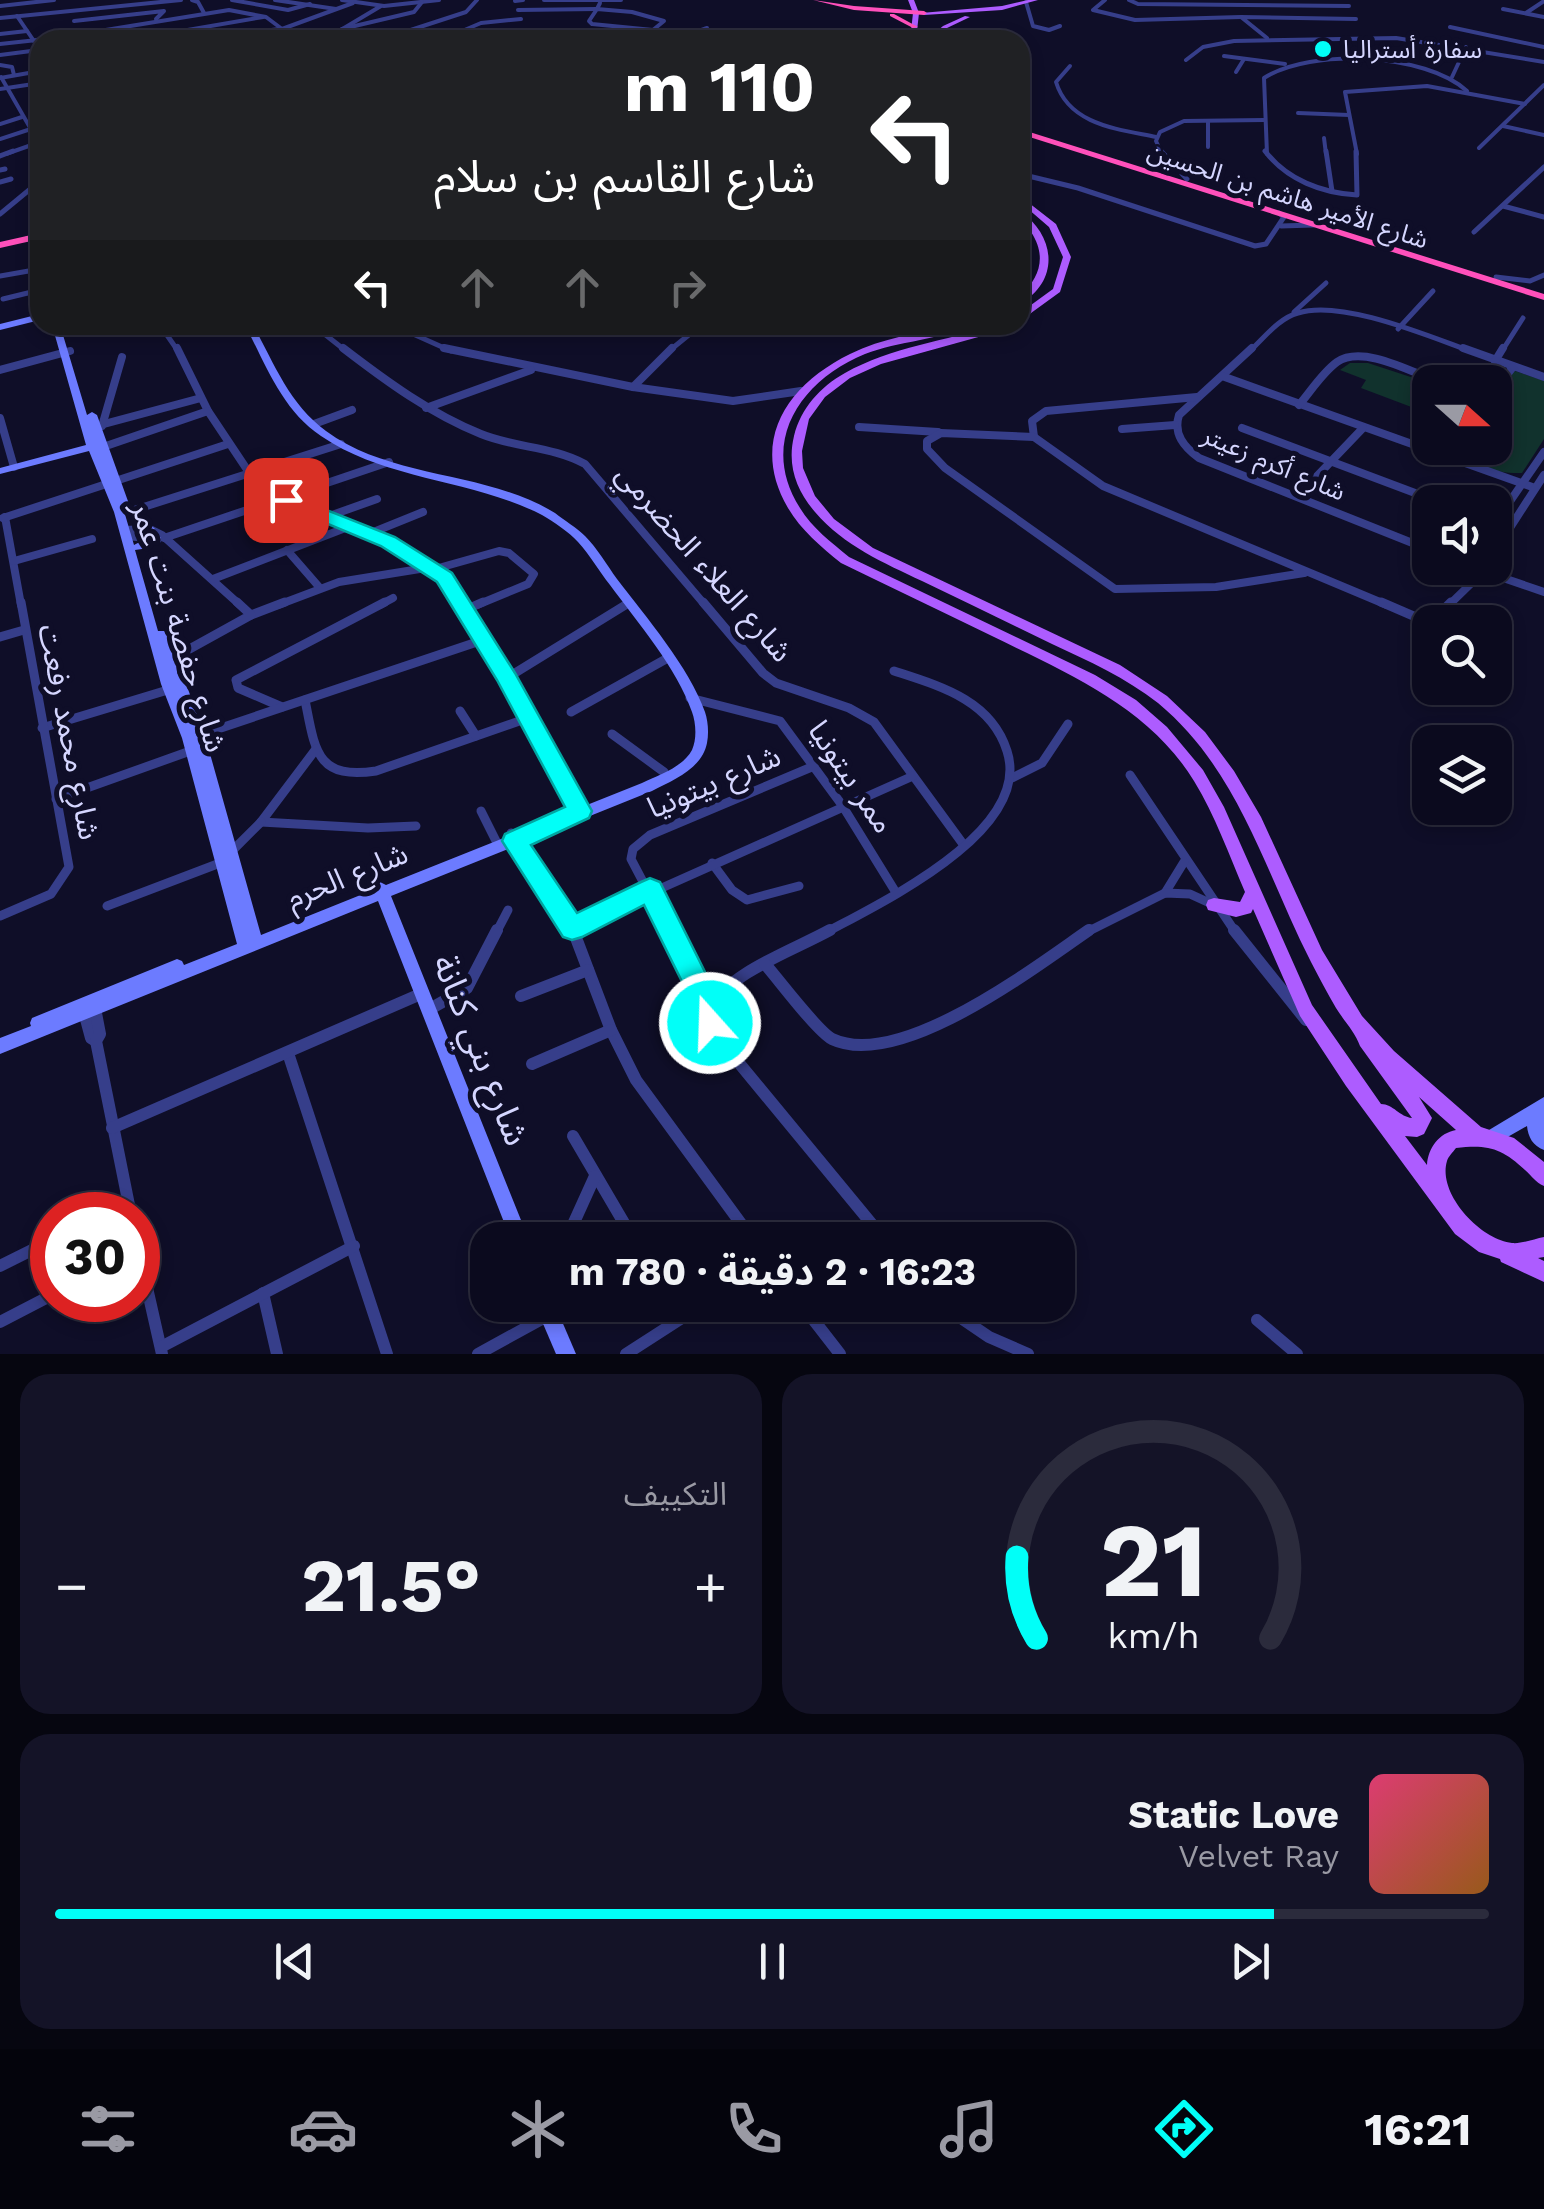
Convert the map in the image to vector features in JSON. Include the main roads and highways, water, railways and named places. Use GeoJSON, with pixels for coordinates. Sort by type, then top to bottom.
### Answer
{"type":"FeatureCollection","features":[{"type":"Feature","properties":{"kind":"highway"},"geometry":{"type":"LineString","coordinates":[[816,0],[899,16],[916,27]]}},
{"type":"Feature","properties":{"kind":"highway"},"geometry":{"type":"LineString","coordinates":[[834,0],[852,6],[921,8]]}},
{"type":"Feature","properties":{"kind":"highway"},"geometry":{"type":"LineString","coordinates":[[852,6],[898,0]]}},
{"type":"Feature","properties":{"kind":"highway","name":"شارع الأمير هاشم بن الحسين"},"geometry":{"type":"LineString","coordinates":[[1030,132],[1314,225],[1544,294]]}},
{"type":"Feature","properties":{"kind":"highway","name":"شارع الأمير هاشم بن الحسين"},"geometry":{"type":"LineString","coordinates":[[1030,132],[1171,171],[1544,294]]}},
{"type":"Feature","properties":{"kind":"highway"},"geometry":{"type":"LineString","coordinates":[[1030,144],[1098,156]]}},
{"type":"Feature","properties":{"kind":"highway"},"geometry":{"type":"LineString","coordinates":[[0,243],[30,237]]}},
{"type":"Feature","properties":{"kind":"main road"},"geometry":{"type":"LineString","coordinates":[[911,0],[921,8],[1002,8]]}},
{"type":"Feature","properties":{"kind":"main road"},"geometry":{"type":"LineString","coordinates":[[921,8],[969,8],[1016,0]]}},
{"type":"Feature","properties":{"kind":"main road"},"geometry":{"type":"LineString","coordinates":[[942,30],[954,22],[1035,0]]}},
{"type":"Feature","properties":{"kind":"main road"},"geometry":{"type":"LineString","coordinates":[[915,30],[921,8]]}},
{"type":"Feature","properties":{"kind":"main road"},"geometry":{"type":"LineString","coordinates":[[1030,206],[1053,226],[1067,258],[1057,290],[1030,310]]}},
{"type":"Feature","properties":{"kind":"main road"},"geometry":{"type":"LineString","coordinates":[[1030,225],[1042,239],[1048,260],[1039,283],[1030,292]]}},
{"type":"Feature","properties":{"kind":"main road"},"geometry":{"type":"LineString","coordinates":[[929,335],[853,356],[801,391],[778,433],[776,461],[780,486],[800,522],[830,549],[863,570],[1090,678],[1148,717],[1198,774],[1288,975],[1328,1046],[1466,1230],[1544,1272]]}},
{"type":"Feature","properties":{"kind":"main road"},"geometry":{"type":"LineString","coordinates":[[971,335],[882,360],[830,388],[805,418],[796,446],[797,466],[805,490],[833,525],[869,551],[1125,674],[1152,690],[1196,729],[1218,754],[1241,792],[1324,970],[1380,1063],[1419,1108],[1423,1118],[1417,1128],[1408,1128],[1370,1103]]}},
{"type":"Feature","properties":{"kind":"main road"},"geometry":{"type":"LineString","coordinates":[[1214,905],[1246,908],[1253,893]]}},
{"type":"Feature","properties":{"kind":"main road"},"geometry":{"type":"LineString","coordinates":[[1364,1032],[1484,1138],[1518,1152],[1544,1176]]}},
{"type":"Feature","properties":{"kind":"main road"},"geometry":{"type":"LineString","coordinates":[[1444,1204],[1434,1177],[1439,1154],[1456,1139],[1484,1138]]}},
{"type":"Feature","properties":{"kind":"main road"},"geometry":{"type":"LineString","coordinates":[[1494,1248],[1524,1253],[1544,1248]]}},
{"type":"Feature","properties":{"kind":"place","name":"سفارة أستراليا"},"geometry":{"type":"Point","coordinates":[1323,49]}}]}
